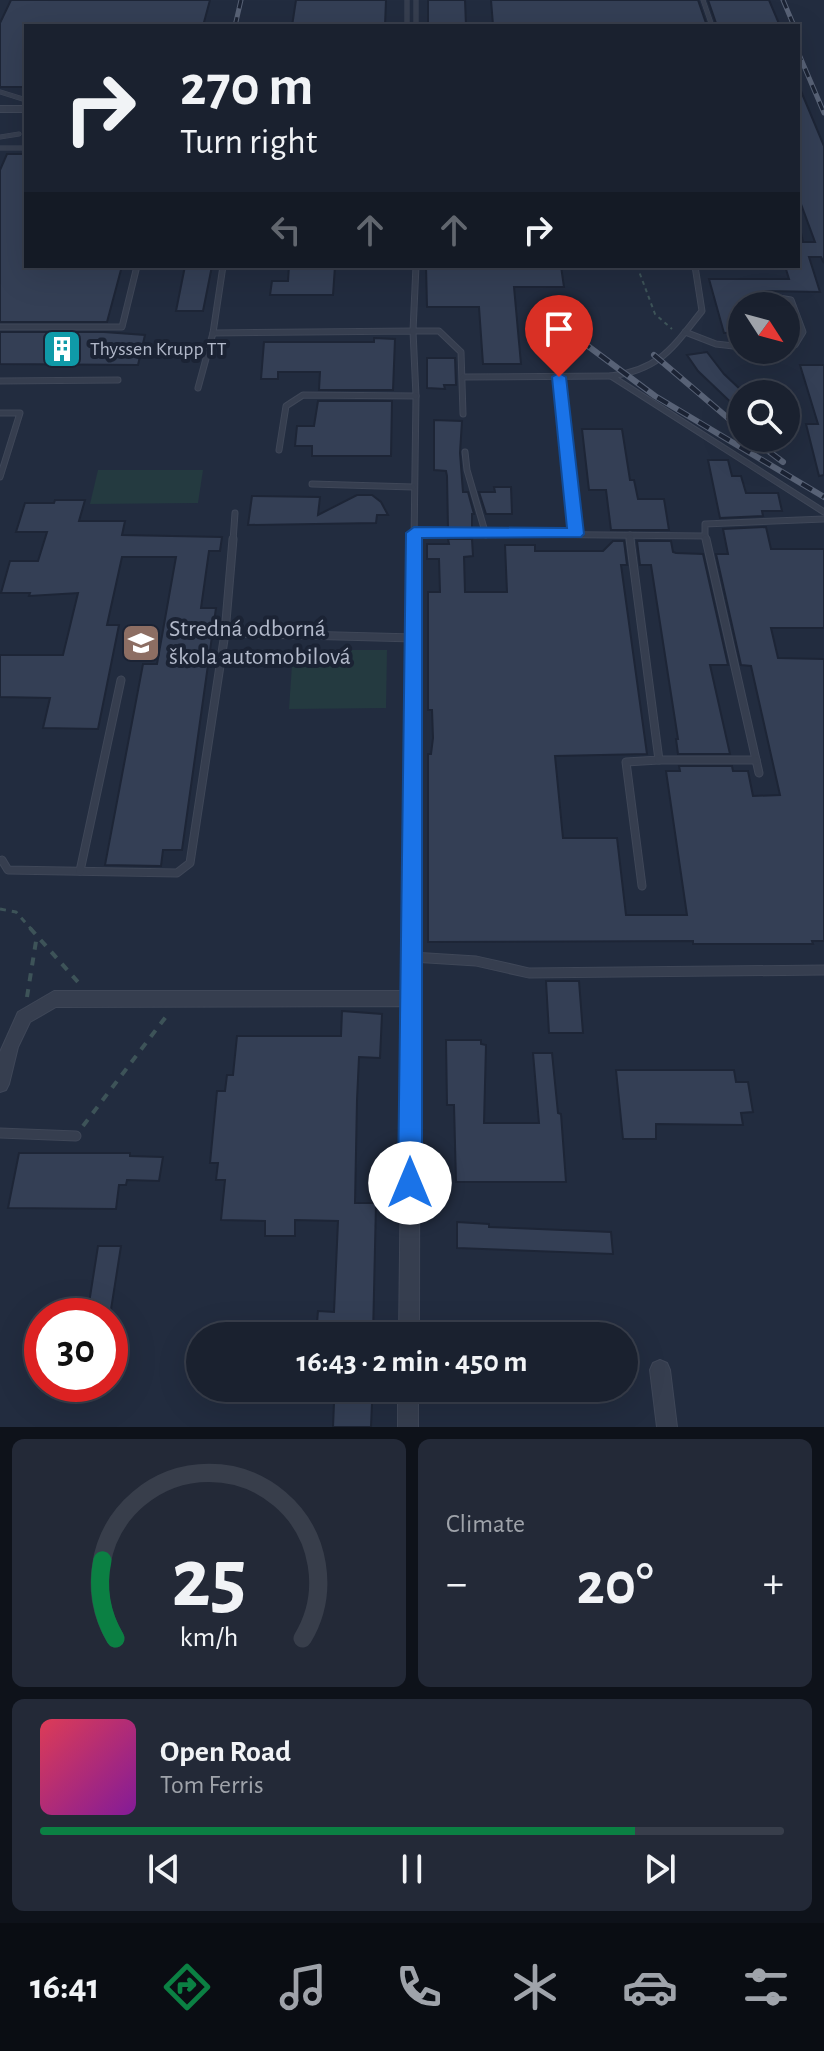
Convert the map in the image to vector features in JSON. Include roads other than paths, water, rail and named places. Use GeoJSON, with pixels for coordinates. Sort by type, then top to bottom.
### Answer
{"type":"FeatureCollection","features":[{"type":"Feature","properties":{"kind":"street"},"geometry":{"type":"LineString","coordinates":[[0,122],[3,109],[24,109]]}},
{"type":"Feature","properties":{"kind":"street"},"geometry":{"type":"LineString","coordinates":[[409,1322],[414,553]]}},
{"type":"Feature","properties":{"kind":"street"},"geometry":{"type":"LineString","coordinates":[[0,1084],[10,1046],[24,1017],[54,999],[411,998]]}},
{"type":"Feature","properties":{"kind":"street"},"geometry":{"type":"LineString","coordinates":[[660,1370],[667,1427]]}},
{"type":"Feature","properties":{"kind":"street"},"geometry":{"type":"LineString","coordinates":[[408,1402],[408,1427]]}},
{"type":"Feature","properties":{"kind":"lane"},"geometry":{"type":"LineString","coordinates":[[407,0],[407,24]]}},
{"type":"Feature","properties":{"kind":"lane"},"geometry":{"type":"LineString","coordinates":[[416,0],[416,24]]}},
{"type":"Feature","properties":{"kind":"lane"},"geometry":{"type":"LineString","coordinates":[[703,0],[711,24]]}},
{"type":"Feature","properties":{"kind":"lane"},"geometry":{"type":"LineString","coordinates":[[0,92],[24,99]]}},
{"type":"Feature","properties":{"kind":"lane"},"geometry":{"type":"LineString","coordinates":[[0,148],[24,148]]}},
{"type":"Feature","properties":{"kind":"lane"},"geometry":{"type":"LineString","coordinates":[[0,327],[122,327],[137,268]]}},
{"type":"Feature","properties":{"kind":"lane"},"geometry":{"type":"LineString","coordinates":[[198,388],[213,333],[223,268]]}},
{"type":"Feature","properties":{"kind":"lane"},"geometry":{"type":"LineString","coordinates":[[414,553],[416,396],[413,331],[416,268]]}},
{"type":"Feature","properties":{"kind":"lane"},"geometry":{"type":"LineString","coordinates":[[463,377],[611,376],[639,372],[659,364],[702,311],[695,268]]}},
{"type":"Feature","properties":{"kind":"lane"},"geometry":{"type":"LineString","coordinates":[[213,333],[439,331],[461,352],[463,414]]}},
{"type":"Feature","properties":{"kind":"lane"},"geometry":{"type":"LineString","coordinates":[[683,333],[728,345]]}},
{"type":"Feature","properties":{"kind":"lane"},"geometry":{"type":"LineString","coordinates":[[611,376],[824,512]]}},
{"type":"Feature","properties":{"kind":"lane"},"geometry":{"type":"LineString","coordinates":[[559,377],[576,534]]}},
{"type":"Feature","properties":{"kind":"lane"},"geometry":{"type":"LineString","coordinates":[[0,381],[118,380]]}},
{"type":"Feature","properties":{"kind":"lane"},"geometry":{"type":"LineString","coordinates":[[279,450],[286,406],[294,398],[303,395],[416,396]]}},
{"type":"Feature","properties":{"kind":"lane"},"geometry":{"type":"LineString","coordinates":[[0,413],[20,413],[0,477]]}},
{"type":"Feature","properties":{"kind":"lane"},"geometry":{"type":"LineString","coordinates":[[465,452],[467,470],[486,535]]}},
{"type":"Feature","properties":{"kind":"lane"},"geometry":{"type":"LineString","coordinates":[[312,484],[413,487]]}},
{"type":"Feature","properties":{"kind":"lane"},"geometry":{"type":"LineString","coordinates":[[2,860],[8,870],[177,873],[190,863],[225,633],[235,513]]}},
{"type":"Feature","properties":{"kind":"lane"},"geometry":{"type":"LineString","coordinates":[[759,773],[705,536],[705,524],[824,519]]}},
{"type":"Feature","properties":{"kind":"lane"},"geometry":{"type":"LineString","coordinates":[[414,533],[705,536]]}},
{"type":"Feature","properties":{"kind":"lane"},"geometry":{"type":"LineString","coordinates":[[630,535],[659,760]]}},
{"type":"Feature","properties":{"kind":"lane"},"geometry":{"type":"LineString","coordinates":[[225,633],[414,638]]}},
{"type":"Feature","properties":{"kind":"lane"},"geometry":{"type":"LineString","coordinates":[[80,871],[121,680]]}},
{"type":"Feature","properties":{"kind":"lane"},"geometry":{"type":"LineString","coordinates":[[642,886],[626,762],[756,760]]}},
{"type":"Feature","properties":{"kind":"lane"},"geometry":{"type":"LineString","coordinates":[[412,957],[476,961],[529,973],[824,970]]}},
{"type":"Feature","properties":{"kind":"lane"},"geometry":{"type":"LineString","coordinates":[[0,1133],[76,1136]]}},
{"type":"Feature","properties":{"kind":"railway"},"geometry":{"type":"LineString","coordinates":[[235,24],[241,0]]}},
{"type":"Feature","properties":{"kind":"railway"},"geometry":{"type":"LineString","coordinates":[[783,0],[793,24]]}},
{"type":"Feature","properties":{"kind":"railway"},"geometry":{"type":"LineString","coordinates":[[800,57],[824,113]]}},
{"type":"Feature","properties":{"kind":"railway"},"geometry":{"type":"LineString","coordinates":[[561,326],[655,396],[824,497]]}},
{"type":"Feature","properties":{"kind":"railway"},"geometry":{"type":"LineString","coordinates":[[654,355],[728,418]]}},
{"type":"Feature","properties":{"kind":"railway"},"geometry":{"type":"LineString","coordinates":[[770,452],[783,462]]}},
{"type":"Feature","properties":{"kind":"place","name":"Thyssen Krupp TT"},"geometry":{"type":"Point","coordinates":[62,349]}},
{"type":"Feature","properties":{"kind":"place","name":"Stredná odborná škola automobilová"},"geometry":{"type":"Point","coordinates":[141,643]}}]}
